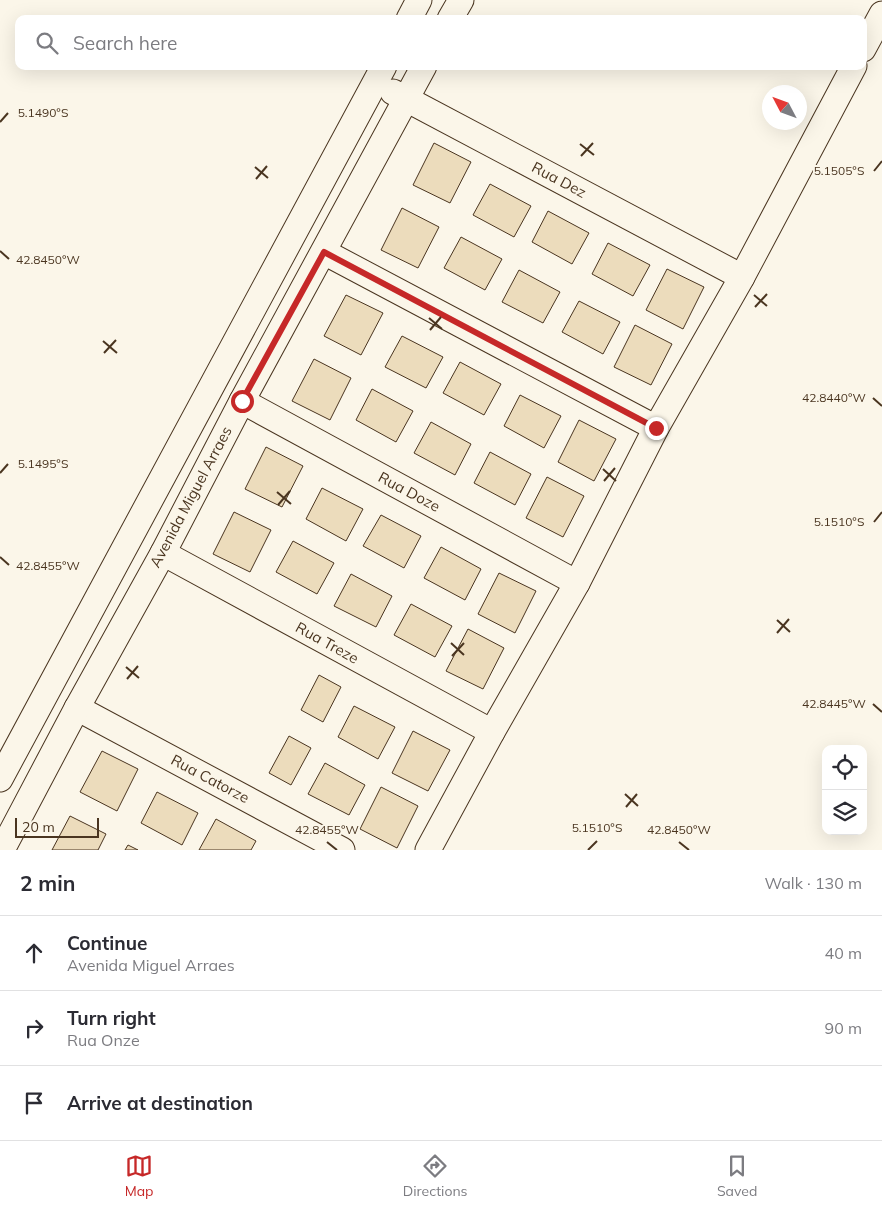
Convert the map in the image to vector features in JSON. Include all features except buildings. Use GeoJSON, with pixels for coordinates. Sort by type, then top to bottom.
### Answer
{"type":"FeatureCollection","features":[{"type":"Feature","properties":{"kind":"street"},"geometry":{"type":"LineString","coordinates":[[411,15],[419,0]]}},
{"type":"Feature","properties":{"kind":"street"},"geometry":{"type":"LineString","coordinates":[[452,15],[461,0]]}},
{"type":"Feature","properties":{"kind":"street"},"geometry":{"type":"LineString","coordinates":[[867,42],[882,14]]}},
{"type":"Feature","properties":{"kind":"street","name":"Avenida Miguel Arraes"},"geometry":{"type":"LineString","coordinates":[[2,850],[422,70]]}},
{"type":"Feature","properties":{"kind":"street"},"geometry":{"type":"LineString","coordinates":[[428,850],[492,732],[577,583],[656,428],[742,277],[852,70]]}},
{"type":"Feature","properties":{"kind":"street"},"geometry":{"type":"LineString","coordinates":[[0,780],[380,75]]}},
{"type":"Feature","properties":{"kind":"street","name":"Rua Dez"},"geometry":{"type":"LineString","coordinates":[[380,75],[406,99],[742,277]]}},
{"type":"Feature","properties":{"kind":"street"},"geometry":{"type":"LineString","coordinates":[[324,252],[656,428]]}},
{"type":"Feature","properties":{"kind":"street","name":"Rua Doze"},"geometry":{"type":"LineString","coordinates":[[242,401],[577,583]]}},
{"type":"Feature","properties":{"kind":"street","name":"Rua Treze"},"geometry":{"type":"LineString","coordinates":[[163,553],[492,732]]}},
{"type":"Feature","properties":{"kind":"street","name":"Rua Catorze"},"geometry":{"type":"LineString","coordinates":[[77,708],[342,850]]}},
{"type":"Feature","properties":{"kind":"route"},"geometry":{"type":"LineString","coordinates":[[242,401],[324,252],[656,428]]}}]}
